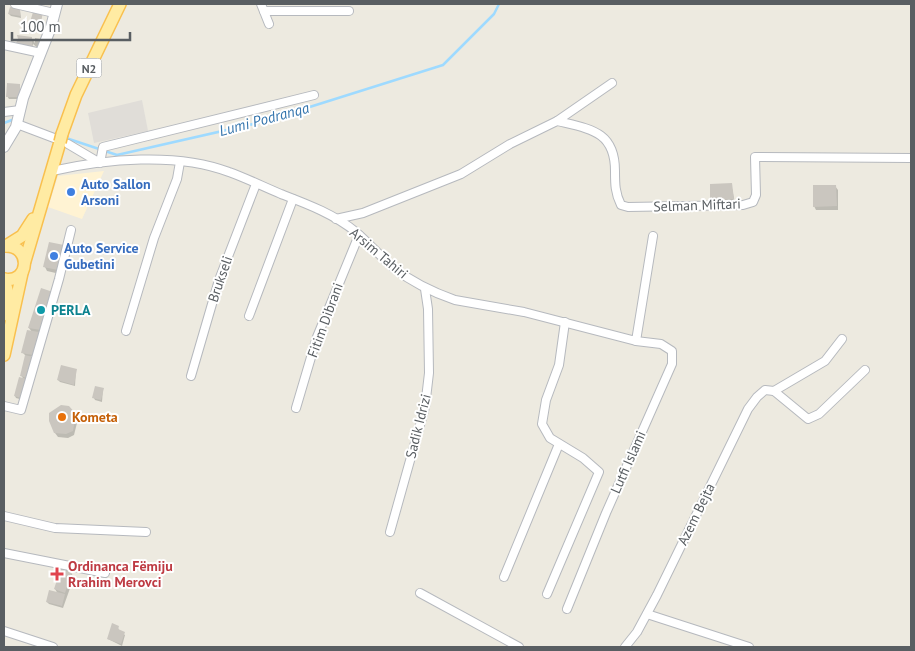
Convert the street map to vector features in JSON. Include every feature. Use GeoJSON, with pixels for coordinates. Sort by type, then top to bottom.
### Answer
{"type":"FeatureCollection","features":[{"type":"Feature","properties":{"kind":"main road","name":"N2"},"geometry":{"type":"LineString","coordinates":[[4,356],[25,261],[61,140],[80,87],[120,4]]}},
{"type":"Feature","properties":{"kind":"main road","name":"N2"},"geometry":{"type":"LineString","coordinates":[[5,247],[15,243],[28,229],[52,171]]}},
{"type":"Feature","properties":{"kind":"main road","name":"N2"},"geometry":{"type":"LineString","coordinates":[[5,247],[17,248],[25,261]]}},
{"type":"Feature","properties":{"kind":"main road"},"geometry":{"type":"LineString","coordinates":[[4,315],[8,293],[4,279],[14,279],[22,273]]}},
{"type":"Feature","properties":{"kind":"street"},"geometry":{"type":"LineString","coordinates":[[4,147],[18,119],[55,8],[15,4]]}},
{"type":"Feature","properties":{"kind":"street"},"geometry":{"type":"LineString","coordinates":[[270,24],[263,8],[349,11]]}},
{"type":"Feature","properties":{"kind":"street"},"geometry":{"type":"LineString","coordinates":[[4,44],[41,53]]}},
{"type":"Feature","properties":{"kind":"street"},"geometry":{"type":"LineString","coordinates":[[336,219],[363,213],[461,174],[510,144],[557,121],[612,83]]}},
{"type":"Feature","properties":{"kind":"street"},"geometry":{"type":"LineString","coordinates":[[4,112],[101,160],[103,147],[314,95]]}},
{"type":"Feature","properties":{"kind":"street","name":"Selman Miftari"},"geometry":{"type":"LineString","coordinates":[[557,121],[597,132],[609,142],[615,162],[616,194],[621,205],[628,207],[743,205],[754,202],[756,195],[755,157],[911,158]]}},
{"type":"Feature","properties":{"kind":"street","name":"Arsim Tahiri"},"geometry":{"type":"LineString","coordinates":[[52,171],[101,160],[180,162],[228,171],[326,212],[359,235],[394,268],[425,288],[454,300],[565,322],[636,341]]}},
{"type":"Feature","properties":{"kind":"street"},"geometry":{"type":"LineString","coordinates":[[126,331],[154,238],[177,179],[180,162]]}},
{"type":"Feature","properties":{"kind":"street","name":"Brukseli"},"geometry":{"type":"LineString","coordinates":[[191,376],[219,280],[256,184]]}},
{"type":"Feature","properties":{"kind":"street"},"geometry":{"type":"LineString","coordinates":[[249,316],[293,199]]}},
{"type":"Feature","properties":{"kind":"street"},"geometry":{"type":"LineString","coordinates":[[4,406],[21,410],[60,279],[71,230]]}},
{"type":"Feature","properties":{"kind":"street","name":"Fitim Dibrani"},"geometry":{"type":"LineString","coordinates":[[296,408],[317,337],[359,235]]}},
{"type":"Feature","properties":{"kind":"street"},"geometry":{"type":"LineString","coordinates":[[636,341],[652,236]]}},
{"type":"Feature","properties":{"kind":"street","name":"Sadik Idrizi"},"geometry":{"type":"LineString","coordinates":[[390,532],[425,407],[430,373],[428,309],[425,288]]}},
{"type":"Feature","properties":{"kind":"street"},"geometry":{"type":"LineString","coordinates":[[547,594],[599,472],[583,458],[550,438],[542,424],[546,400],[559,364],[565,322]]}},
{"type":"Feature","properties":{"kind":"street","name":"Azem Bejta"},"geometry":{"type":"LineString","coordinates":[[624,647],[647,614],[748,409],[765,390],[774,391],[825,361],[842,339]]}},
{"type":"Feature","properties":{"kind":"street","name":"Lutfi Islami"},"geometry":{"type":"LineString","coordinates":[[567,609],[606,513],[672,364],[672,351],[661,344],[636,341]]}},
{"type":"Feature","properties":{"kind":"street"},"geometry":{"type":"LineString","coordinates":[[774,391],[808,420],[819,414],[865,370]]}},
{"type":"Feature","properties":{"kind":"street"},"geometry":{"type":"LineString","coordinates":[[504,576],[559,444]]}},
{"type":"Feature","properties":{"kind":"street"},"geometry":{"type":"LineString","coordinates":[[4,516],[55,528],[146,532]]}},
{"type":"Feature","properties":{"kind":"street"},"geometry":{"type":"LineString","coordinates":[[4,553],[105,573]]}},
{"type":"Feature","properties":{"kind":"street"},"geometry":{"type":"LineString","coordinates":[[420,593],[519,647]]}},
{"type":"Feature","properties":{"kind":"street"},"geometry":{"type":"LineString","coordinates":[[647,614],[749,647]]}},
{"type":"Feature","properties":{"kind":"street"},"geometry":{"type":"LineString","coordinates":[[4,631],[53,647]]}},
{"type":"Feature","properties":{"kind":"shaded area"},"geometry":{"type":"Polygon","coordinates":[[[142,100],[148,131],[94,143],[88,113],[142,100]]]}},
{"type":"Feature","properties":{"kind":"shaded area"},"geometry":{"type":"Polygon","coordinates":[[[104,171],[82,219],[48,207],[58,176],[104,171]]]}},
{"type":"Feature","properties":{"kind":"building"},"geometry":{"type":"Polygon","coordinates":[[[10,7],[20,9],[20,16],[8,14],[10,7]]]}},
{"type":"Feature","properties":{"kind":"building"},"geometry":{"type":"Polygon","coordinates":[[[33,12],[43,14],[39,25],[30,22],[33,12]]]}},
{"type":"Feature","properties":{"kind":"building"},"geometry":{"type":"Polygon","coordinates":[[[17,35],[32,37],[32,47],[16,43],[17,35]]]}},
{"type":"Feature","properties":{"kind":"building"},"geometry":{"type":"Polygon","coordinates":[[[7,83],[20,84],[20,97],[6,97],[7,83]]]}},
{"type":"Feature","properties":{"kind":"building"},"geometry":{"type":"Polygon","coordinates":[[[732,183],[734,199],[710,201],[710,184],[732,183]]]}},
{"type":"Feature","properties":{"kind":"building"},"geometry":{"type":"Polygon","coordinates":[[[813,185],[836,185],[837,206],[813,207],[813,185]]]}},
{"type":"Feature","properties":{"kind":"building","name":"Auto Service Gubetini"},"geometry":{"type":"Polygon","coordinates":[[[49,242],[64,245],[58,270],[43,267],[49,242]]]}},
{"type":"Feature","properties":{"kind":"building","name":"PERLA"},"geometry":{"type":"Polygon","coordinates":[[[41,288],[53,292],[41,330],[28,328],[41,288]]]}},
{"type":"Feature","properties":{"kind":"building"},"geometry":{"type":"Polygon","coordinates":[[[27,330],[39,332],[33,355],[21,353],[27,330]]]}},
{"type":"Feature","properties":{"kind":"building"},"geometry":{"type":"Polygon","coordinates":[[[25,355],[33,357],[27,378],[20,376],[25,355]]]}},
{"type":"Feature","properties":{"kind":"building"},"geometry":{"type":"Polygon","coordinates":[[[61,365],[77,369],[74,385],[57,380],[61,365]]]}},
{"type":"Feature","properties":{"kind":"building"},"geometry":{"type":"Polygon","coordinates":[[[19,377],[27,379],[21,398],[14,396],[19,377]]]}},
{"type":"Feature","properties":{"kind":"building"},"geometry":{"type":"Polygon","coordinates":[[[95,386],[104,388],[101,400],[92,398],[95,386]]]}},
{"type":"Feature","properties":{"kind":"building","name":"Kometa"},"geometry":{"type":"Polygon","coordinates":[[[61,405],[69,406],[76,414],[73,431],[66,434],[54,433],[49,421],[49,413],[61,405]]]}},
{"type":"Feature","properties":{"kind":"building"},"geometry":{"type":"Polygon","coordinates":[[[61,568],[72,572],[65,593],[54,589],[61,568]]]}},
{"type":"Feature","properties":{"kind":"building"},"geometry":{"type":"Polygon","coordinates":[[[49,590],[65,594],[62,606],[46,602],[49,590]]]}},
{"type":"Feature","properties":{"kind":"building"},"geometry":{"type":"Polygon","coordinates":[[[112,623],[119,626],[118,629],[125,632],[121,644],[107,639],[112,623]]]}},
{"type":"Feature","properties":{"kind":"waterway","name":"Lumi Podranqa"},"geometry":{"type":"LineString","coordinates":[[66,138],[117,155],[262,122],[443,65],[494,14],[499,4]]}},
{"type":"Feature","properties":{"kind":"waterway","name":"Lumi Podranqa"},"geometry":{"type":"LineString","coordinates":[[4,123],[12,120],[15,121]]}},
{"type":"Feature","properties":{"kind":"place","name":"Auto Sallon Arsoni"},"geometry":{"type":"Point","coordinates":[71,192]}},
{"type":"Feature","properties":{"kind":"place","name":"Auto Service Gubetini"},"geometry":{"type":"Point","coordinates":[54,256]}},
{"type":"Feature","properties":{"kind":"place","name":"PERLA"},"geometry":{"type":"Point","coordinates":[41,310]}},
{"type":"Feature","properties":{"kind":"place","name":"Kometa"},"geometry":{"type":"Point","coordinates":[62,417]}},
{"type":"Feature","properties":{"kind":"place","name":"Ordinanca Fëmiju Rrahim Merovci"},"geometry":{"type":"Point","coordinates":[57,574]}}]}
